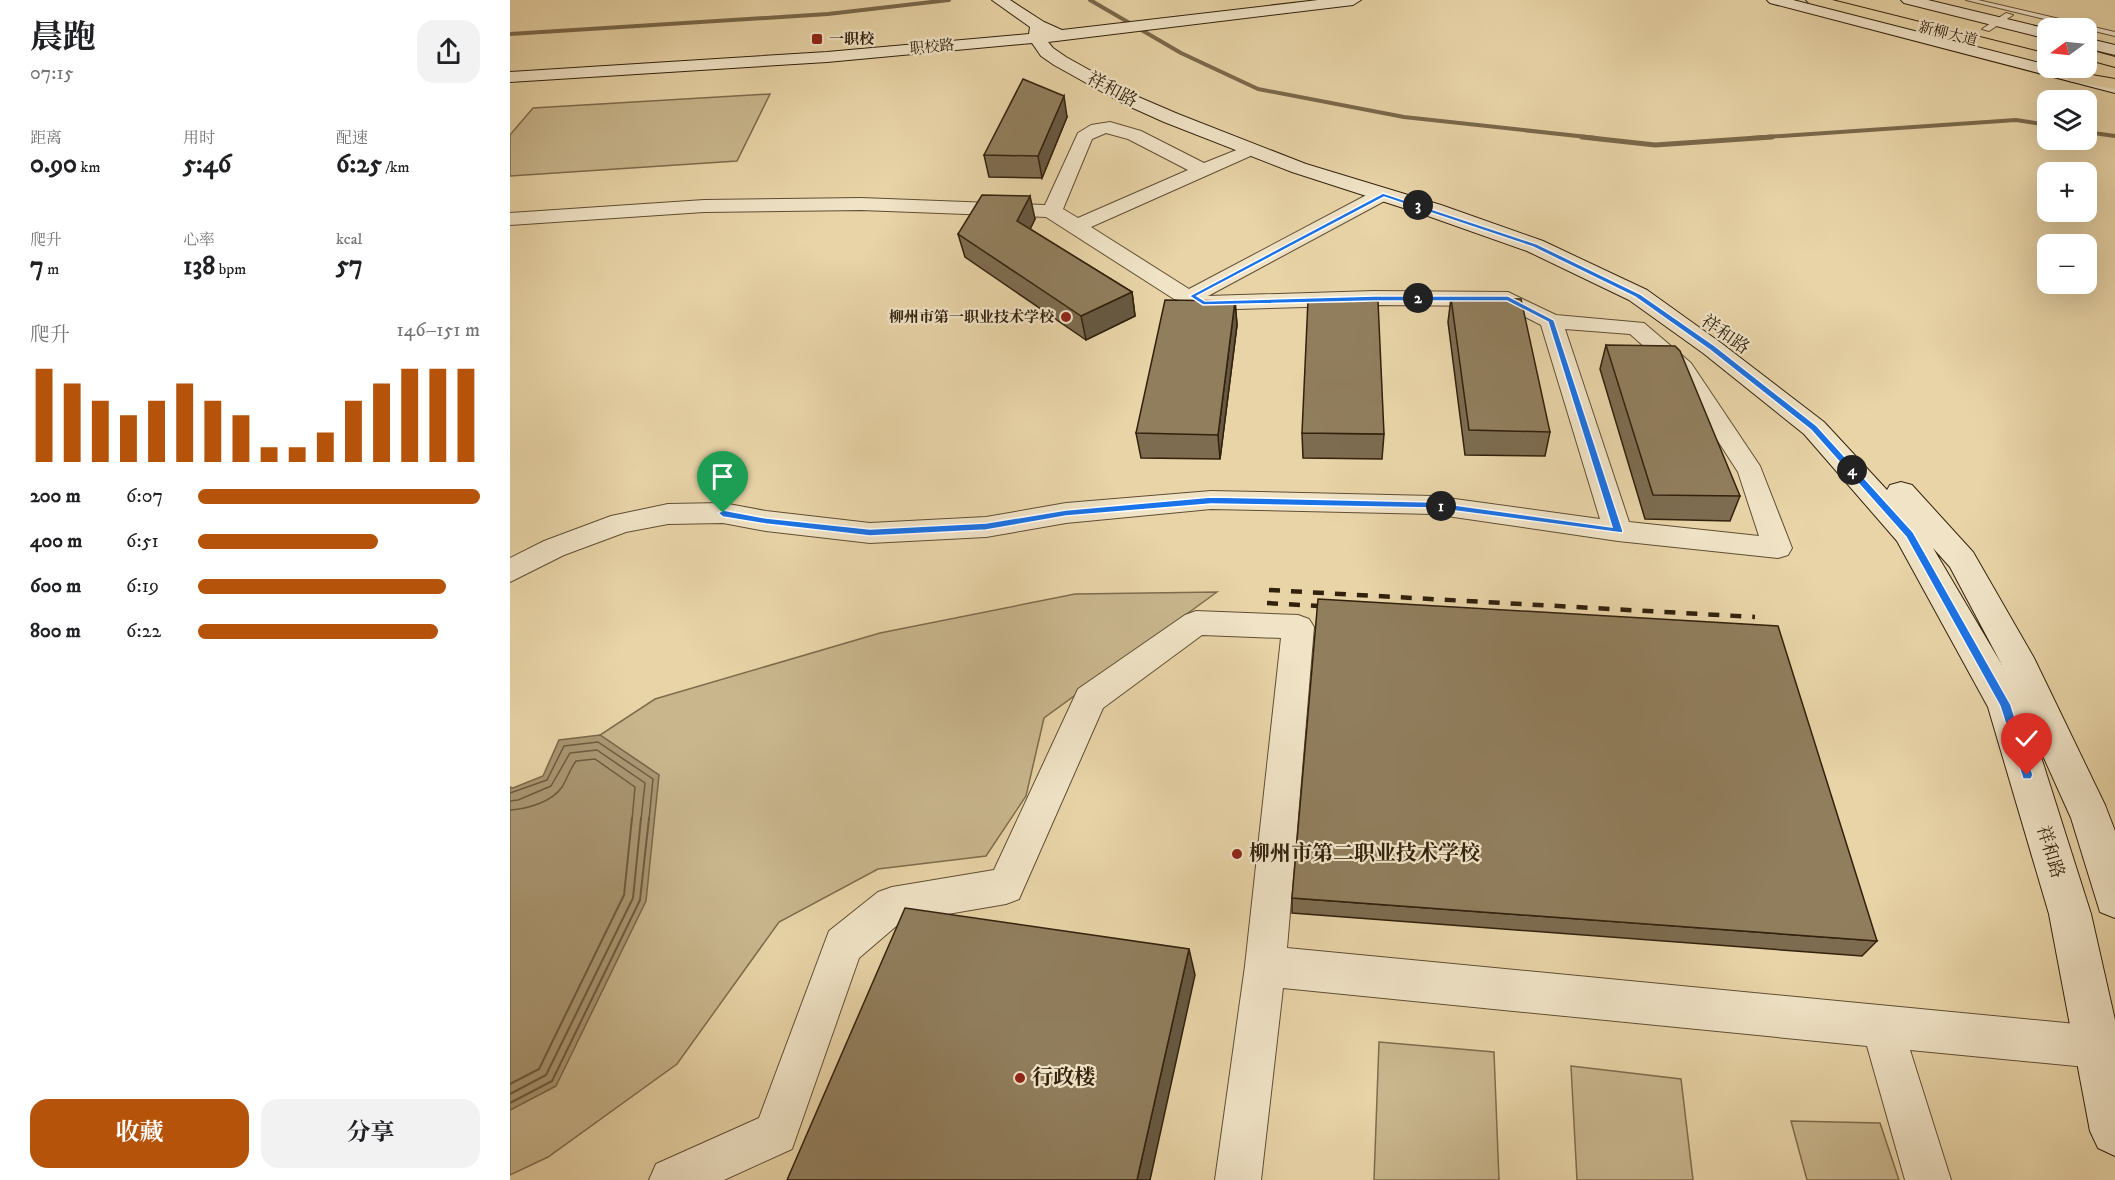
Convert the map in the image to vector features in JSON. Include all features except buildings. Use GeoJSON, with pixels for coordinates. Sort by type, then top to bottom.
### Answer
{"type":"FeatureCollection","features":[{"type":"Feature","properties":{"kind":"highway","name":"新柳大道"},"geometry":{"type":"LineString","coordinates":[[1814,0],[2037,56]]}},
{"type":"Feature","properties":{"kind":"highway","name":"新柳大道"},"geometry":{"type":"LineString","coordinates":[[1866,0],[1992,26],[2037,41]]}},
{"type":"Feature","properties":{"kind":"highway"},"geometry":{"type":"LineString","coordinates":[[2097,57],[2115,62]]}},
{"type":"Feature","properties":{"kind":"highway"},"geometry":{"type":"LineString","coordinates":[[2097,74],[2115,76]]}},
{"type":"Feature","properties":{"kind":"highway"},"geometry":{"type":"LineString","coordinates":[[2094,78],[2115,86]]}},
{"type":"Feature","properties":{"kind":"main road"},"geometry":{"type":"LineString","coordinates":[[1000,0],[1046,33]]}},
{"type":"Feature","properties":{"kind":"main road","name":"职校路"},"geometry":{"type":"LineString","coordinates":[[1205,14],[1258,0]]}},
{"type":"Feature","properties":{"kind":"main road","name":"职校路"},"geometry":{"type":"LineString","coordinates":[[510,77],[727,65],[1353,0]]}},
{"type":"Feature","properties":{"kind":"main road"},"geometry":{"type":"LineString","coordinates":[[1775,0],[2037,62]]}},
{"type":"Feature","properties":{"kind":"main road"},"geometry":{"type":"LineString","coordinates":[[1909,0],[1992,26],[2037,32]]}},
{"type":"Feature","properties":{"kind":"main road","name":"职校路"},"geometry":{"type":"LineString","coordinates":[[510,63],[653,57],[1046,33],[1113,24]]}},
{"type":"Feature","properties":{"kind":"main road","name":"祥和路"},"geometry":{"type":"LineString","coordinates":[[1046,33],[1047,52],[1130,100],[1249,150],[1535,246],[1638,295],[1712,348],[1814,428],[1909,534],[2006,705],[2070,914],[2115,1131]]}},
{"type":"Feature","properties":{"kind":"main road","name":"祥和路"},"geometry":{"type":"LineString","coordinates":[[1046,33],[1132,86],[1181,110],[1292,154],[1466,210],[1612,267],[1722,330],[1841,426],[1962,560],[2016,658],[2086,807],[2115,898]]}},
{"type":"Feature","properties":{"kind":"main road"},"geometry":{"type":"LineString","coordinates":[[2097,46],[2115,50]]}},
{"type":"Feature","properties":{"kind":"street"},"geometry":{"type":"LineString","coordinates":[[1052,212],[1084,137],[1089,132],[1100,128],[1114,128],[1133,135],[1203,170]]}},
{"type":"Feature","properties":{"kind":"street"},"geometry":{"type":"LineString","coordinates":[[1076,226],[1249,150]]}},
{"type":"Feature","properties":{"kind":"street"},"geometry":{"type":"LineString","coordinates":[[1192,296],[1383,194]]}},
{"type":"Feature","properties":{"kind":"street"},"geometry":{"type":"LineString","coordinates":[[510,219],[704,206],[861,204],[987,207],[1052,212],[1182,294],[1192,296],[1203,303],[1374,298],[1508,298],[1551,321],[1636,328],[1683,368],[1751,472],[1778,548],[1618,531],[1433,505],[1223,501],[1066,513],[986,527],[870,532],[766,521],[723,513],[668,514],[612,526],[554,548],[510,571]]}},
{"type":"Feature","properties":{"kind":"street"},"geometry":{"type":"LineString","coordinates":[[1551,321],[1618,531]]}},
{"type":"Feature","properties":{"kind":"street"},"geometry":{"type":"LineString","coordinates":[[672,1180],[776,1133],[843,945],[891,905],[1006,886],[1090,699],[1196,623],[1298,627],[1265,966],[1238,1180]]}},
{"type":"Feature","properties":{"kind":"street"},"geometry":{"type":"LineString","coordinates":[[1265,966],[2097,1047]]}},
{"type":"Feature","properties":{"kind":"street"},"geometry":{"type":"LineString","coordinates":[[1882,1026],[1928,1180]]}},
{"type":"Feature","properties":{"kind":"lane"},"geometry":{"type":"LineString","coordinates":[[1969,0],[2115,34]]}},
{"type":"Feature","properties":{"kind":"lane"},"geometry":{"type":"LineString","coordinates":[[1992,26],[2015,11]]}},
{"type":"Feature","properties":{"kind":"shaded area"},"geometry":{"type":"Polygon","coordinates":[[[770,94],[737,161],[510,176],[510,135],[533,108],[770,94]]]}},
{"type":"Feature","properties":{"kind":"shaded area"},"geometry":{"type":"Polygon","coordinates":[[[1217,592],[1044,718],[1026,796],[986,856],[878,869],[779,922],[677,1064],[548,1157],[510,1175],[510,1110],[556,1086],[659,775],[600,735],[655,699],[880,633],[1075,594],[1217,592]]]}},
{"type":"Feature","properties":{"kind":"shaded area"},"geometry":{"type":"Polygon","coordinates":[[[1379,1042],[1494,1052],[1499,1180],[1374,1180],[1379,1042]]]}},
{"type":"Feature","properties":{"kind":"shaded area"},"geometry":{"type":"Polygon","coordinates":[[[1571,1066],[1681,1079],[1693,1180],[1577,1180],[1571,1066]]]}},
{"type":"Feature","properties":{"kind":"shaded area"},"geometry":{"type":"Polygon","coordinates":[[[1791,1121],[1880,1123],[1899,1180],[1807,1180],[1791,1121]]]}},
{"type":"Feature","properties":{"kind":"water"},"geometry":{"type":"Polygon","coordinates":[[[600,735],[659,775],[646,901],[556,1086],[510,1110],[510,787],[513,788],[543,776],[559,740],[600,735]]]}},
{"type":"Feature","properties":{"kind":"waterway"},"geometry":{"type":"LineString","coordinates":[[510,34],[828,14],[949,0]]}},
{"type":"Feature","properties":{"kind":"waterway"},"geometry":{"type":"LineString","coordinates":[[1090,0],[1181,53],[1258,89],[1404,117],[1596,138]]}},
{"type":"Feature","properties":{"kind":"waterway"},"geometry":{"type":"LineString","coordinates":[[1751,138],[2016,120],[2037,123]]}},
{"type":"Feature","properties":{"kind":"waterway"},"geometry":{"type":"LineString","coordinates":[[2097,134],[2115,136]]}},
{"type":"Feature","properties":{"kind":"waterway"},"geometry":{"type":"LineString","coordinates":[[1582,137],[1655,145],[1772,137]]}},
{"type":"Feature","properties":{"kind":"railway"},"geometry":{"type":"LineString","coordinates":[[1269,590],[1755,617]]}},
{"type":"Feature","properties":{"kind":"railway"},"geometry":{"type":"LineString","coordinates":[[1267,603],[1336,607]]}},
{"type":"Feature","properties":{"kind":"place","name":"一职校"},"geometry":{"type":"Point","coordinates":[817,39]}},
{"type":"Feature","properties":{"kind":"place","name":"柳州市第一职业技术学校"},"geometry":{"type":"Point","coordinates":[1066,317]}},
{"type":"Feature","properties":{"kind":"place","name":"柳州市第二职业技术学校"},"geometry":{"type":"Point","coordinates":[1237,854]}},
{"type":"Feature","properties":{"kind":"place","name":"行政楼"},"geometry":{"type":"Point","coordinates":[1020,1078]}},
{"type":"Feature","properties":{"kind":"route"},"geometry":{"type":"LineString","coordinates":[[723,513],[766,521],[870,532],[986,527],[1066,513],[1211,501],[1433,505],[1618,531],[1551,321],[1508,298],[1374,298],[1203,303],[1192,296],[1383,194],[1535,246],[1638,295],[1712,348],[1814,428],[1909,534],[2006,705],[2027,775]]}}]}
